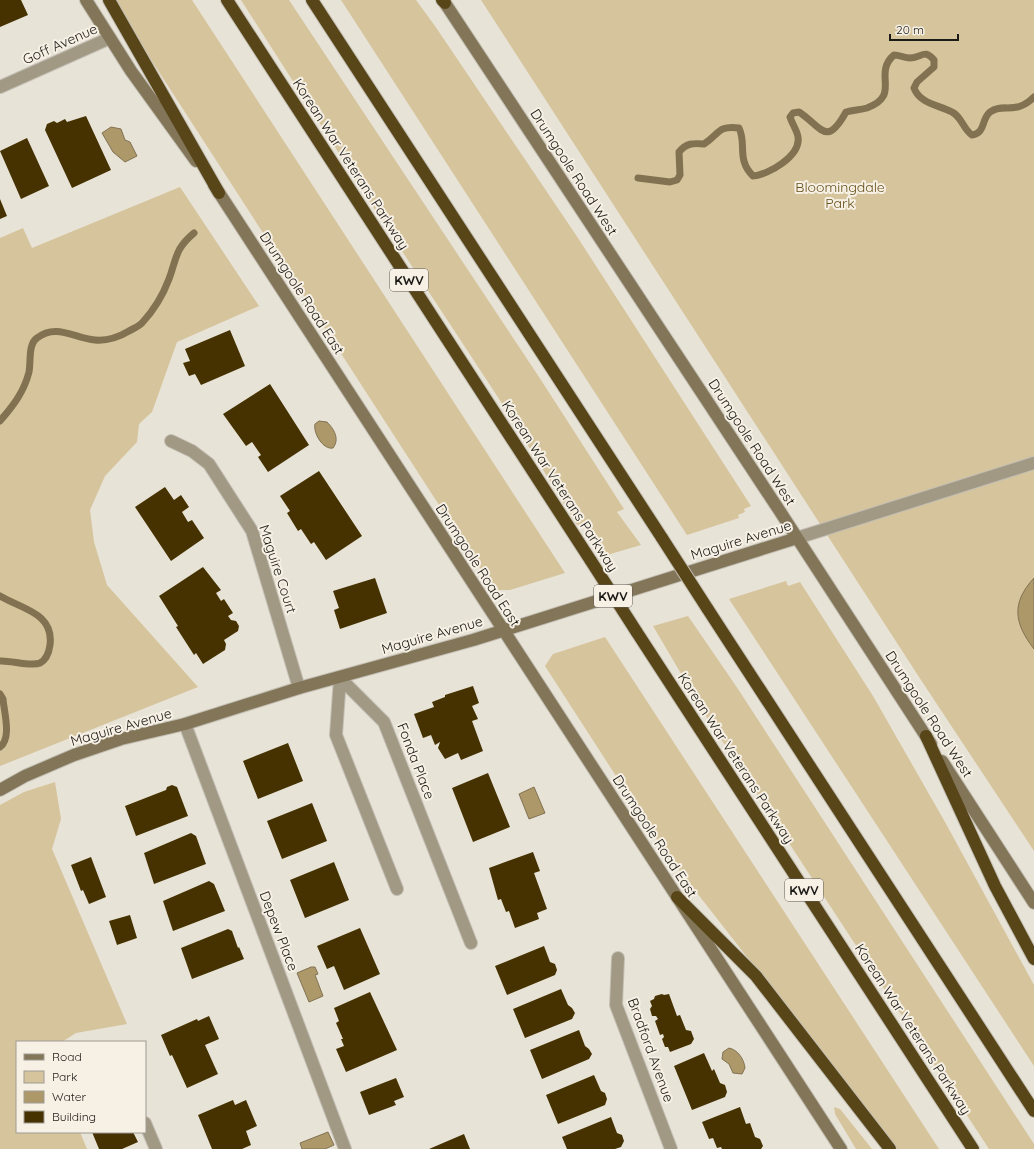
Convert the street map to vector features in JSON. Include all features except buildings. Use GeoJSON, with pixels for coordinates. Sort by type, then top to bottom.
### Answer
{"type":"FeatureCollection","features":[{"type":"Feature","properties":{"kind":"highway"},"geometry":{"type":"LineString","coordinates":[[109,0],[219,193]]}},
{"type":"Feature","properties":{"kind":"highway","name":"Korean War Veterans Parkway"},"geometry":{"type":"LineString","coordinates":[[227,0],[973,1149]]}},
{"type":"Feature","properties":{"kind":"highway"},"geometry":{"type":"LineString","coordinates":[[312,0],[1034,1111]]}},
{"type":"Feature","properties":{"kind":"highway"},"geometry":{"type":"LineString","coordinates":[[926,736],[995,886],[1034,959]]}},
{"type":"Feature","properties":{"kind":"highway"},"geometry":{"type":"LineString","coordinates":[[677,898],[756,976],[890,1149]]}},
{"type":"Feature","properties":{"kind":"main road","name":"Drumgoole Road East"},"geometry":{"type":"LineString","coordinates":[[86,0],[131,71],[219,193],[841,1149]]}},
{"type":"Feature","properties":{"kind":"main road","name":"Drumgoole Road West"},"geometry":{"type":"LineString","coordinates":[[444,1],[797,538],[1034,903]]}},
{"type":"Feature","properties":{"kind":"main road","name":"Maguire Avenue"},"geometry":{"type":"LineString","coordinates":[[0,790],[25,776],[74,755],[121,739],[185,724],[299,688],[340,678],[503,630],[797,538]]}},
{"type":"Feature","properties":{"kind":"street","name":"Goff Avenue"},"geometry":{"type":"LineString","coordinates":[[0,86],[110,38]]}},
{"type":"Feature","properties":{"kind":"street","name":"Maguire Court"},"geometry":{"type":"LineString","coordinates":[[171,441],[192,451],[209,464],[252,531],[299,688]]}},
{"type":"Feature","properties":{"kind":"street","name":"Maguire Avenue"},"geometry":{"type":"LineString","coordinates":[[797,538],[1034,462]]}},
{"type":"Feature","properties":{"kind":"street"},"geometry":{"type":"LineString","coordinates":[[340,678],[336,735],[397,889]]}},
{"type":"Feature","properties":{"kind":"street","name":"Fonda Place"},"geometry":{"type":"LineString","coordinates":[[340,678],[384,722],[471,943]]}},
{"type":"Feature","properties":{"kind":"street","name":"Depew Place"},"geometry":{"type":"LineString","coordinates":[[185,724],[345,1149]]}},
{"type":"Feature","properties":{"kind":"street","name":"Bradford Avenue"},"geometry":{"type":"LineString","coordinates":[[618,958],[616,1004],[671,1149]]}},
{"type":"Feature","properties":{"kind":"street"},"geometry":{"type":"LineString","coordinates":[[146,1125],[156,1149]]}},
{"type":"Feature","properties":{"kind":"green space"},"geometry":{"type":"Polygon","coordinates":[[[115,0],[192,0],[565,573],[510,590],[494,590],[148,55],[115,0]]]}},
{"type":"Feature","properties":{"kind":"green space"},"geometry":{"type":"Polygon","coordinates":[[[241,0],[289,0],[541,380],[624,509],[617,512],[641,545],[607,555],[585,523],[577,525],[505,408],[381,219],[241,0]]]}},
{"type":"Feature","properties":{"kind":"green space"},"geometry":{"type":"Polygon","coordinates":[[[341,0],[416,0],[576,235],[751,506],[744,509],[745,512],[738,515],[739,518],[687,535],[341,0]]]}},
{"type":"Feature","properties":{"kind":"green space","name":"Bloomingdale Park"},"geometry":{"type":"Polygon","coordinates":[[[481,0],[1034,0],[1034,851],[919,677],[481,0]]]}},
{"type":"Feature","properties":{"kind":"green space"},"geometry":{"type":"Polygon","coordinates":[[[180,187],[259,306],[177,342],[152,412],[139,424],[137,442],[105,476],[90,510],[94,542],[107,585],[198,687],[0,766],[0,238],[23,228],[32,248],[180,187]]]}},
{"type":"Feature","properties":{"kind":"green space"},"geometry":{"type":"Polygon","coordinates":[[[786,581],[788,586],[800,582],[873,696],[945,822],[1034,985],[1034,1066],[729,599],[786,581]]]}},
{"type":"Feature","properties":{"kind":"green space"},"geometry":{"type":"Polygon","coordinates":[[[688,616],[738,689],[1034,1144],[1034,1149],[989,1149],[706,716],[653,626],[688,616]]]}},
{"type":"Feature","properties":{"kind":"green space"},"geometry":{"type":"Polygon","coordinates":[[[605,637],[939,1149],[897,1149],[665,852],[545,666],[553,654],[605,637]]]}},
{"type":"Feature","properties":{"kind":"green space"},"geometry":{"type":"Polygon","coordinates":[[[55,782],[61,819],[52,849],[127,1024],[76,1033],[64,1041],[16,1041],[16,1133],[80,1133],[87,1149],[0,1149],[0,805],[24,792],[55,782]]]}},
{"type":"Feature","properties":{"kind":"green space"},"geometry":{"type":"Polygon","coordinates":[[[834,1107],[840,1109],[872,1149],[856,1149],[835,1114],[834,1107]]]}},
{"type":"Feature","properties":{"kind":"water"},"geometry":{"type":"Polygon","coordinates":[[[111,127],[121,129],[125,140],[130,142],[137,156],[125,162],[113,152],[102,133],[111,127]]]}},
{"type":"Feature","properties":{"kind":"water"},"geometry":{"type":"Polygon","coordinates":[[[319,421],[327,422],[334,431],[336,441],[333,448],[329,448],[322,444],[317,436],[315,424],[319,421]]]}},
{"type":"Feature","properties":{"kind":"water"},"geometry":{"type":"Polygon","coordinates":[[[1034,578],[1034,649],[1022,630],[1018,613],[1021,596],[1034,578]]]}},
{"type":"Feature","properties":{"kind":"water"},"geometry":{"type":"Polygon","coordinates":[[[534,787],[545,813],[529,819],[519,794],[534,787]]]}},
{"type":"Feature","properties":{"kind":"water"},"geometry":{"type":"Polygon","coordinates":[[[311,967],[315,967],[318,974],[315,975],[323,996],[309,1002],[297,973],[311,967]]]}},
{"type":"Feature","properties":{"kind":"water"},"geometry":{"type":"Polygon","coordinates":[[[729,1048],[738,1053],[742,1058],[745,1068],[742,1074],[733,1073],[729,1064],[722,1059],[723,1052],[729,1048]]]}},
{"type":"Feature","properties":{"kind":"water"},"geometry":{"type":"Polygon","coordinates":[[[328,1132],[334,1145],[325,1149],[302,1149],[300,1143],[328,1132]]]}},
{"type":"Feature","properties":{"kind":"waterway"},"geometry":{"type":"LineString","coordinates":[[638,178],[670,182],[677,180],[680,175],[679,152],[684,147],[690,144],[704,144],[722,129],[732,127],[739,128],[742,140],[743,158],[748,170],[753,176],[767,172],[775,168],[789,157],[798,144],[798,137],[790,117],[793,113],[799,112],[819,128],[828,132],[839,123],[846,112],[867,108],[877,103],[883,97],[885,91],[885,69],[888,62],[894,55],[906,58],[914,58],[923,54],[931,56],[934,60],[934,67],[917,82],[914,88],[925,101],[955,114],[966,130],[972,135],[979,132],[985,118],[990,112],[1000,108],[1021,106],[1034,97]]}},
{"type":"Feature","properties":{"kind":"waterway"},"geometry":{"type":"LineString","coordinates":[[0,421],[14,404],[24,386],[29,372],[32,344],[37,338],[44,334],[58,332],[87,339],[104,340],[121,335],[142,323],[161,297],[180,249],[194,233]]}},
{"type":"Feature","properties":{"kind":"waterway"},"geometry":{"type":"LineString","coordinates":[[0,596],[35,613],[42,619],[50,634],[50,645],[47,656],[40,663],[31,664],[0,661]]}},
{"type":"Feature","properties":{"kind":"waterway"},"geometry":{"type":"LineString","coordinates":[[0,694],[3,699],[6,718],[6,738],[0,747]]}}]}
